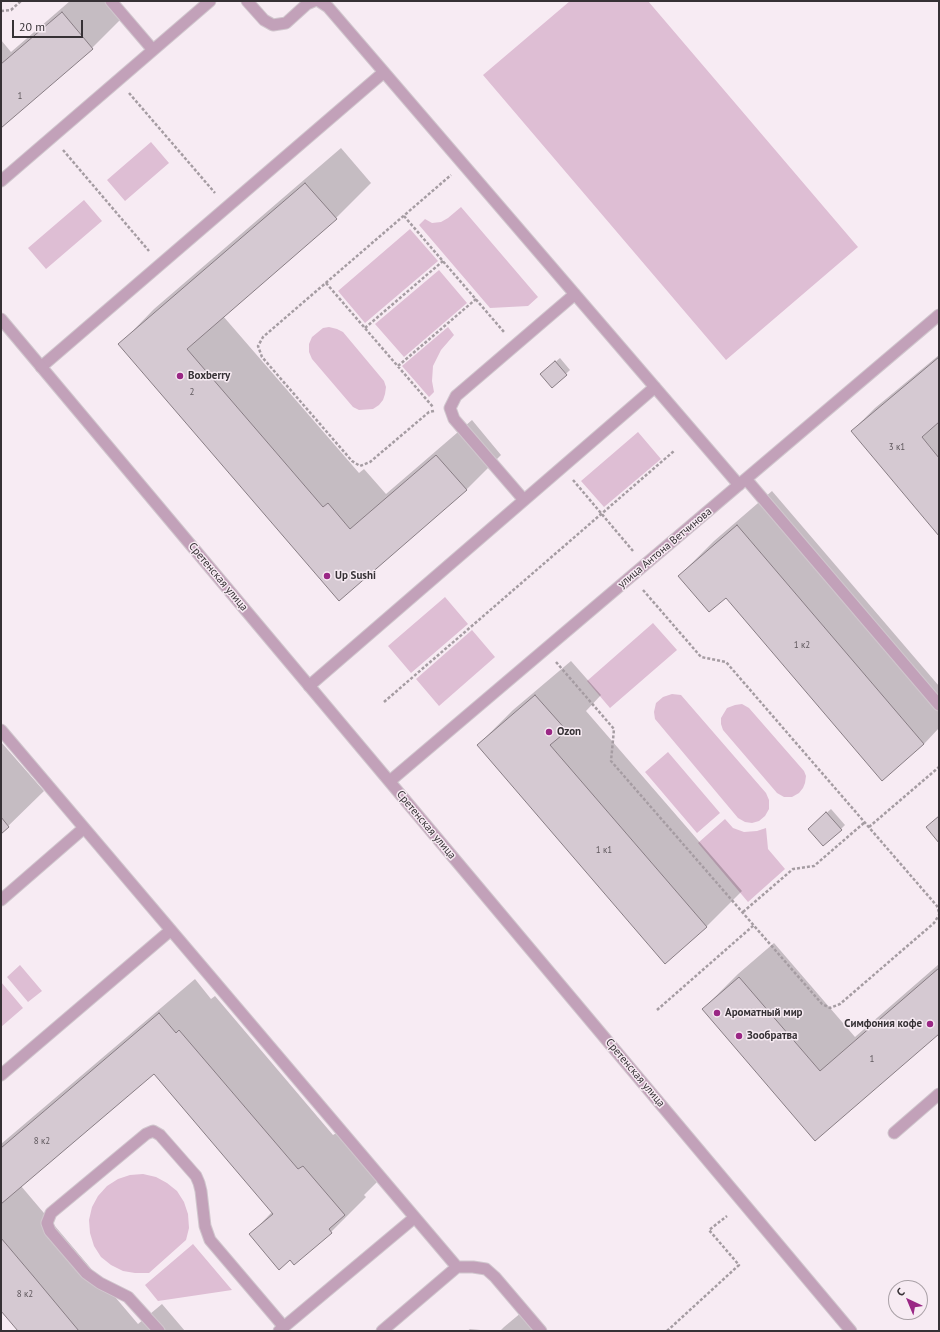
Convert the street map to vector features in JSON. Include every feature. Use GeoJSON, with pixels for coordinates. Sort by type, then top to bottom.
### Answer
{"type":"FeatureCollection","features":[{"type":"Feature","properties":{"kind":"street"},"geometry":{"type":"LineString","coordinates":[[111,1],[153,50]]}},
{"type":"Feature","properties":{"kind":"street"},"geometry":{"type":"LineString","coordinates":[[1,181],[210,1]]}},
{"type":"Feature","properties":{"kind":"street"},"geometry":{"type":"LineString","coordinates":[[247,1],[264,20],[273,25],[286,23],[307,4],[314,1]]}},
{"type":"Feature","properties":{"kind":"street"},"geometry":{"type":"LineString","coordinates":[[319,1],[328,7],[655,387],[743,482],[939,705]]}},
{"type":"Feature","properties":{"kind":"street"},"geometry":{"type":"LineString","coordinates":[[42,367],[384,72]]}},
{"type":"Feature","properties":{"kind":"street"},"geometry":{"type":"LineString","coordinates":[[524,500],[454,419],[450,408],[456,396],[575,294]]}},
{"type":"Feature","properties":{"kind":"street","name":"улица Антона Ветчинова"},"geometry":{"type":"LineString","coordinates":[[390,782],[939,315]]}},
{"type":"Feature","properties":{"kind":"street","name":"Сретенская улица"},"geometry":{"type":"LineString","coordinates":[[1,319],[851,1331]]}},
{"type":"Feature","properties":{"kind":"street"},"geometry":{"type":"LineString","coordinates":[[309,686],[655,387]]}},
{"type":"Feature","properties":{"kind":"street"},"geometry":{"type":"LineString","coordinates":[[1,730],[457,1267]]}},
{"type":"Feature","properties":{"kind":"street"},"geometry":{"type":"LineString","coordinates":[[1,900],[84,828]]}},
{"type":"Feature","properties":{"kind":"street"},"geometry":{"type":"LineString","coordinates":[[1,1075],[171,930]]}},
{"type":"Feature","properties":{"kind":"street"},"geometry":{"type":"LineString","coordinates":[[894,1133],[939,1094]]}},
{"type":"Feature","properties":{"kind":"street"},"geometry":{"type":"LineString","coordinates":[[159,1331],[128,1297],[100,1283],[86,1273],[50,1231],[47,1223],[51,1213],[146,1134],[153,1131],[160,1135],[196,1176],[201,1191],[205,1226],[210,1240],[282,1329],[414,1218]]}},
{"type":"Feature","properties":{"kind":"street"},"geometry":{"type":"LineString","coordinates":[[382,1331],[457,1267],[486,1269],[495,1277],[541,1331]]}},
{"type":"Feature","properties":{"kind":"path"},"geometry":{"type":"LineString","coordinates":[[1,11],[11,10],[21,1]]}},
{"type":"Feature","properties":{"kind":"path"},"geometry":{"type":"LineString","coordinates":[[118,80],[227,207]]}},
{"type":"Feature","properties":{"kind":"path"},"geometry":{"type":"LineString","coordinates":[[52,137],[161,264]]}},
{"type":"Feature","properties":{"kind":"path"},"geometry":{"type":"LineString","coordinates":[[326,283],[436,410],[428,412],[370,462],[360,466],[352,461],[262,357],[258,346],[263,337],[464,164]]}},
{"type":"Feature","properties":{"kind":"path"},"geometry":{"type":"LineString","coordinates":[[404,216],[515,345]]}},
{"type":"Feature","properties":{"kind":"path"},"geometry":{"type":"LineString","coordinates":[[365,328],[443,261]]}},
{"type":"Feature","properties":{"kind":"path"},"geometry":{"type":"LineString","coordinates":[[398,366],[476,300]]}},
{"type":"Feature","properties":{"kind":"path"},"geometry":{"type":"LineString","coordinates":[[384,702],[674,452]]}},
{"type":"Feature","properties":{"kind":"path"},"geometry":{"type":"LineString","coordinates":[[572,479],[634,551]]}},
{"type":"Feature","properties":{"kind":"path"},"geometry":{"type":"LineString","coordinates":[[631,577],[701,657],[726,662],[937,906],[939,912]]}},
{"type":"Feature","properties":{"kind":"path"},"geometry":{"type":"LineString","coordinates":[[545,650],[614,729],[611,761],[822,1004],[830,1008],[840,1004],[934,922],[939,915]]}},
{"type":"Feature","properties":{"kind":"path"},"geometry":{"type":"LineString","coordinates":[[869,827],[939,767]]}},
{"type":"Feature","properties":{"kind":"path"},"geometry":{"type":"LineString","coordinates":[[743,912],[793,869],[814,866],[865,822]]}},
{"type":"Feature","properties":{"kind":"path"},"geometry":{"type":"LineString","coordinates":[[657,1010],[754,926]]}},
{"type":"Feature","properties":{"kind":"path"},"geometry":{"type":"LineString","coordinates":[[667,1331],[739,1265],[709,1230],[726,1216]]}},
{"type":"Feature","properties":{"kind":"shaded area"},"geometry":{"type":"Polygon","coordinates":[[[570,1],[648,1],[858,247],[726,360],[483,75],[570,1]]]}},
{"type":"Feature","properties":{"kind":"shaded area"},"geometry":{"type":"Polygon","coordinates":[[[151,142],[169,163],[125,201],[107,180],[151,142]]]}},
{"type":"Feature","properties":{"kind":"shaded area"},"geometry":{"type":"Polygon","coordinates":[[[84,200],[102,221],[46,269],[28,248],[84,200]]]}},
{"type":"Feature","properties":{"kind":"shaded area"},"geometry":{"type":"Polygon","coordinates":[[[461,207],[538,297],[528,306],[490,308],[419,225],[425,219],[432,223],[441,222],[461,207]]]}},
{"type":"Feature","properties":{"kind":"shaded area"},"geometry":{"type":"Polygon","coordinates":[[[410,229],[438,261],[365,323],[338,291],[410,229]]]}},
{"type":"Feature","properties":{"kind":"shaded area"},"geometry":{"type":"Polygon","coordinates":[[[439,270],[467,303],[404,357],[375,324],[439,270]]]}},
{"type":"Feature","properties":{"kind":"shaded area"},"geometry":{"type":"Polygon","coordinates":[[[329,327],[343,332],[384,381],[386,387],[383,400],[373,409],[359,410],[353,407],[312,359],[309,352],[309,344],[312,337],[323,328],[329,327]]]}},
{"type":"Feature","properties":{"kind":"shaded area"},"geometry":{"type":"Polygon","coordinates":[[[448,327],[454,335],[441,350],[433,366],[432,381],[434,392],[429,397],[402,366],[448,327]]]}},
{"type":"Feature","properties":{"kind":"shaded area"},"geometry":{"type":"Polygon","coordinates":[[[638,432],[661,459],[604,507],[581,481],[638,432]]]}},
{"type":"Feature","properties":{"kind":"shaded area"},"geometry":{"type":"Polygon","coordinates":[[[445,597],[468,624],[411,673],[388,646],[445,597]]]}},
{"type":"Feature","properties":{"kind":"shaded area"},"geometry":{"type":"Polygon","coordinates":[[[653,623],[677,650],[610,708],[587,681],[653,623]]]}},
{"type":"Feature","properties":{"kind":"shaded area"},"geometry":{"type":"Polygon","coordinates":[[[472,630],[495,657],[439,706],[416,679],[472,630]]]}},
{"type":"Feature","properties":{"kind":"shaded area"},"geometry":{"type":"Polygon","coordinates":[[[672,694],[681,695],[766,793],[769,800],[769,809],[765,816],[759,821],[752,823],[745,822],[738,818],[655,719],[654,712],[656,703],[663,697],[672,694]]]}},
{"type":"Feature","properties":{"kind":"shaded area"},"geometry":{"type":"Polygon","coordinates":[[[742,704],[749,708],[804,771],[806,776],[805,783],[799,793],[792,797],[784,797],[777,793],[723,730],[721,718],[727,708],[742,704]]]}},
{"type":"Feature","properties":{"kind":"shaded area"},"geometry":{"type":"Polygon","coordinates":[[[668,752],[720,813],[697,833],[645,772],[668,752]]]}},
{"type":"Feature","properties":{"kind":"shaded area"},"geometry":{"type":"Polygon","coordinates":[[[725,819],[733,828],[744,832],[757,831],[766,828],[768,849],[785,869],[748,902],[698,843],[725,819]]]}},
{"type":"Feature","properties":{"kind":"shaded area"},"geometry":{"type":"Polygon","coordinates":[[[20,965],[42,991],[28,1002],[7,977],[20,965]]]}},
{"type":"Feature","properties":{"kind":"shaded area"},"geometry":{"type":"Polygon","coordinates":[[[1,982],[23,1008],[1,1027],[1,982]]]}},
{"type":"Feature","properties":{"kind":"shaded area"},"geometry":{"type":"Polygon","coordinates":[[[143,1174],[156,1177],[177,1191],[184,1202],[188,1214],[189,1228],[186,1240],[149,1273],[135,1273],[123,1271],[111,1265],[101,1257],[94,1246],[90,1233],[89,1220],[92,1207],[98,1196],[107,1186],[118,1179],[130,1175],[143,1174]]]}},
{"type":"Feature","properties":{"kind":"shaded area"},"geometry":{"type":"Polygon","coordinates":[[[193,1244],[232,1290],[158,1301],[145,1285],[193,1244]]]}},
{"type":"Feature","properties":{"kind":"building"},"geometry":{"type":"Polygon","coordinates":[[[62,12],[93,49],[1,128],[1,64],[62,12]]]}},
{"type":"Feature","properties":{"kind":"building"},"geometry":{"type":"Polygon","coordinates":[[[305,183],[337,219],[187,349],[323,507],[328,503],[350,529],[436,455],[467,490],[339,601],[118,344],[305,183]]]}},
{"type":"Feature","properties":{"kind":"building"},"geometry":{"type":"Polygon","coordinates":[[[939,357],[939,422],[922,437],[939,458],[939,536],[851,431],[939,357]]]}},
{"type":"Feature","properties":{"kind":"building"},"geometry":{"type":"Polygon","coordinates":[[[555,361],[567,375],[552,388],[540,374],[555,361]]]}},
{"type":"Feature","properties":{"kind":"building"},"geometry":{"type":"Polygon","coordinates":[[[737,525],[924,744],[882,781],[726,598],[709,612],[678,576],[737,525]]]}},
{"type":"Feature","properties":{"kind":"building"},"geometry":{"type":"Polygon","coordinates":[[[535,695],[567,731],[550,745],[707,927],[665,964],[477,745],[535,695]]]}},
{"type":"Feature","properties":{"kind":"building"},"geometry":{"type":"Polygon","coordinates":[[[826,812],[842,830],[823,846],[808,829],[826,812]]]}},
{"type":"Feature","properties":{"kind":"building"},"geometry":{"type":"Polygon","coordinates":[[[939,816],[939,843],[926,827],[939,816]]]}},
{"type":"Feature","properties":{"kind":"building"},"geometry":{"type":"Polygon","coordinates":[[[1,817],[9,827],[1,834],[1,817]]]}},
{"type":"Feature","properties":{"kind":"building"},"geometry":{"type":"Polygon","coordinates":[[[939,968],[939,1034],[815,1141],[702,1009],[739,977],[820,1071],[939,968]]]}},
{"type":"Feature","properties":{"kind":"building"},"geometry":{"type":"Polygon","coordinates":[[[159,1013],[176,1033],[179,1030],[298,1169],[303,1166],[345,1215],[329,1229],[332,1233],[294,1265],[290,1260],[279,1270],[249,1234],[273,1214],[154,1074],[1,1204],[1,1148],[159,1013]]]}},
{"type":"Feature","properties":{"kind":"building"},"geometry":{"type":"Polygon","coordinates":[[[1,1238],[79,1331],[18,1331],[1,1311],[1,1238]]]}},
{"type":"Feature","properties":{"kind":"place","name":"Boxberry"},"geometry":{"type":"Point","coordinates":[180,376]}},
{"type":"Feature","properties":{"kind":"place","name":"Up Sushi"},"geometry":{"type":"Point","coordinates":[327,576]}},
{"type":"Feature","properties":{"kind":"place","name":"Ozon"},"geometry":{"type":"Point","coordinates":[549,732]}},
{"type":"Feature","properties":{"kind":"place","name":"Ароматный мир"},"geometry":{"type":"Point","coordinates":[717,1013]}},
{"type":"Feature","properties":{"kind":"place","name":"Симфония кофе"},"geometry":{"type":"Point","coordinates":[930,1024]}},
{"type":"Feature","properties":{"kind":"place","name":"Зообратва"},"geometry":{"type":"Point","coordinates":[739,1036]}}]}
